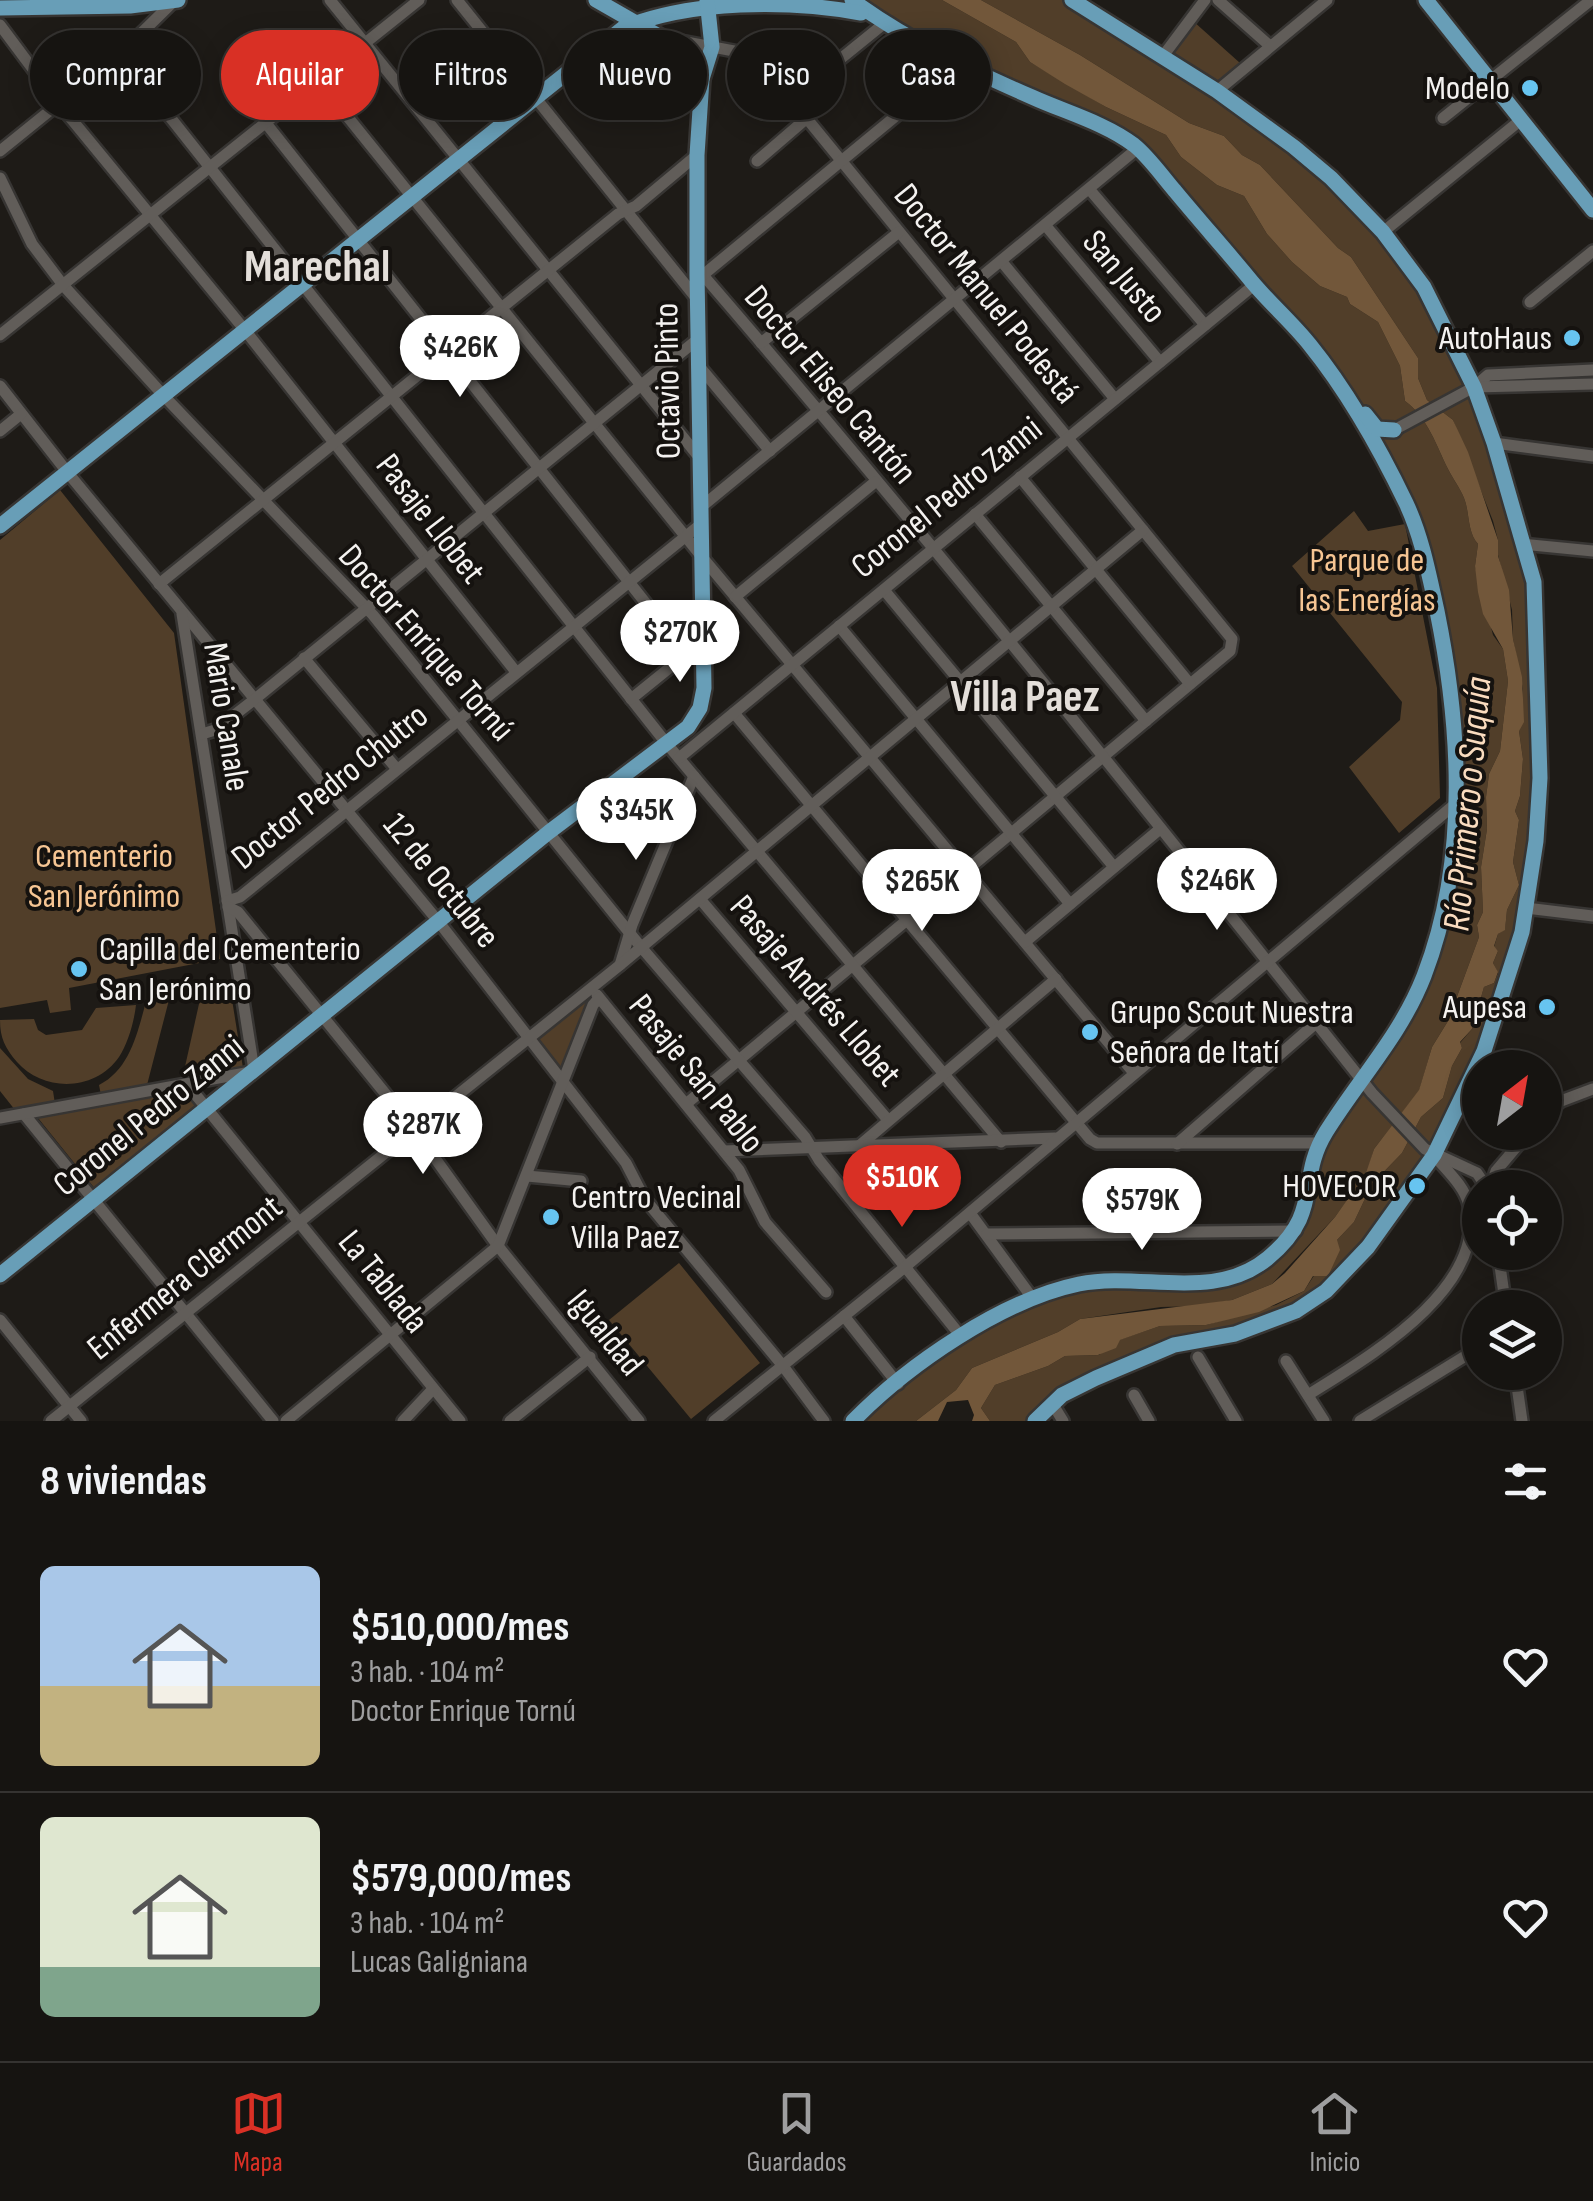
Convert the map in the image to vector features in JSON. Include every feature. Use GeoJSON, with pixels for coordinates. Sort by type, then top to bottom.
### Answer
{"type":"FeatureCollection","features":[{"type":"Feature","properties":{"kind":"main road"},"geometry":{"type":"LineString","coordinates":[[596,0],[648,30]]}},
{"type":"Feature","properties":{"kind":"main road"},"geometry":{"type":"LineString","coordinates":[[852,0],[899,30]]}},
{"type":"Feature","properties":{"kind":"main road"},"geometry":{"type":"LineString","coordinates":[[1426,0],[1593,208]]}},
{"type":"Feature","properties":{"kind":"main road"},"geometry":{"type":"LineString","coordinates":[[0,8],[175,1]]}},
{"type":"Feature","properties":{"kind":"main road","name":"Octavio Pinto"},"geometry":{"type":"LineString","coordinates":[[707,64],[712,48],[708,2]]}},
{"type":"Feature","properties":{"kind":"main road"},"geometry":{"type":"LineString","coordinates":[[543,91],[623,28],[687,4],[808,3],[880,19]]}},
{"type":"Feature","properties":{"kind":"main road"},"geometry":{"type":"LineString","coordinates":[[1035,1421],[1052,1403],[1096,1378],[1174,1345],[1249,1329],[1283,1317],[1317,1298],[1353,1265],[1430,1152],[1484,1052],[1518,951],[1540,778],[1534,582],[1494,443],[1424,287],[1383,232],[1331,178],[1294,147],[1218,91],[1083,3]]}},
{"type":"Feature","properties":{"kind":"main road"},"geometry":{"type":"LineString","coordinates":[[991,78],[1096,124],[1138,148],[1324,365],[1374,443],[1406,504],[1423,550]]}},
{"type":"Feature","properties":{"kind":"main road"},"geometry":{"type":"LineString","coordinates":[[0,526],[506,120]]}},
{"type":"Feature","properties":{"kind":"main road","name":"Octavio Pinto"},"geometry":{"type":"LineString","coordinates":[[667,744],[688,727],[700,708],[704,688],[697,299],[699,120]]}},
{"type":"Feature","properties":{"kind":"main road"},"geometry":{"type":"LineString","coordinates":[[853,1421],[960,1335],[1033,1299],[1088,1282],[1184,1284],[1232,1278],[1256,1268],[1296,1231],[1321,1144],[1368,1088],[1404,1021],[1438,936],[1447,892],[1455,740],[1451,688],[1418,516],[1388,451],[1392,431],[1372,425],[1324,350],[1255,274],[1241,268]]}},
{"type":"Feature","properties":{"kind":"main road","name":"Coronel Pedro Zanni"},"geometry":{"type":"LineString","coordinates":[[0,1275],[549,832],[667,744]]}},
{"type":"Feature","properties":{"kind":"street"},"geometry":{"type":"LineString","coordinates":[[330,0],[354,30]]}},
{"type":"Feature","properties":{"kind":"street"},"geometry":{"type":"LineString","coordinates":[[379,30],[418,0]]}},
{"type":"Feature","properties":{"kind":"street","name":"Doctor Eliseo Cantón"},"geometry":{"type":"LineString","coordinates":[[456,0],[481,30]]}},
{"type":"Feature","properties":{"kind":"street"},"geometry":{"type":"LineString","coordinates":[[1163,56],[1205,0]]}},
{"type":"Feature","properties":{"kind":"street"},"geometry":{"type":"LineString","coordinates":[[1218,0],[1270,46]]}},
{"type":"Feature","properties":{"kind":"street"},"geometry":{"type":"LineString","coordinates":[[1218,91],[1327,0]]}},
{"type":"Feature","properties":{"kind":"street"},"geometry":{"type":"LineString","coordinates":[[1444,118],[1591,0]]}},
{"type":"Feature","properties":{"kind":"street"},"geometry":{"type":"LineString","coordinates":[[145,30],[175,1]]}},
{"type":"Feature","properties":{"kind":"street"},"geometry":{"type":"LineString","coordinates":[[845,50],[880,19]]}},
{"type":"Feature","properties":{"kind":"street","name":"Pasaje Llobet"},"geometry":{"type":"LineString","coordinates":[[0,25],[30,65]]}},
{"type":"Feature","properties":{"kind":"street","name":"Doctor Manuel Podestá"},"geometry":{"type":"LineString","coordinates":[[707,47],[727,50]]}},
{"type":"Feature","properties":{"kind":"street"},"geometry":{"type":"LineString","coordinates":[[379,61],[699,457]]}},
{"type":"Feature","properties":{"kind":"street","name":"Doctor Eliseo Cantón"},"geometry":{"type":"LineString","coordinates":[[543,105],[697,299]]}},
{"type":"Feature","properties":{"kind":"street"},"geometry":{"type":"LineString","coordinates":[[1383,232],[1522,119]]}},
{"type":"Feature","properties":{"kind":"street"},"geometry":{"type":"LineString","coordinates":[[0,151],[39,120]]}},
{"type":"Feature","properties":{"kind":"street","name":"Pasaje Llobet"},"geometry":{"type":"LineString","coordinates":[[72,120],[516,672]]}},
{"type":"Feature","properties":{"kind":"street"},"geometry":{"type":"LineString","coordinates":[[171,120],[667,744],[1001,1142]]}},
{"type":"Feature","properties":{"kind":"street"},"geometry":{"type":"LineString","coordinates":[[0,335],[268,120]]}},
{"type":"Feature","properties":{"kind":"street"},"geometry":{"type":"LineString","coordinates":[[351,120],[702,557],[1134,1073]]}},
{"type":"Feature","properties":{"kind":"street"},"geometry":{"type":"LineString","coordinates":[[757,162],[805,120]]}},
{"type":"Feature","properties":{"kind":"street","name":"Doctor Manuel Podestá"},"geometry":{"type":"LineString","coordinates":[[809,120],[1232,639],[1232,646],[1190,684]]}},
{"type":"Feature","properties":{"kind":"street"},"geometry":{"type":"LineString","coordinates":[[700,275],[890,120]]}},
{"type":"Feature","properties":{"kind":"street"},"geometry":{"type":"LineString","coordinates":[[265,122],[686,654]]}},
{"type":"Feature","properties":{"kind":"street","name":"Doctor Pedro Chutro"},"geometry":{"type":"LineString","coordinates":[[227,904],[686,536],[701,516],[770,451],[1138,148]]}},
{"type":"Feature","properties":{"kind":"street"},"geometry":{"type":"LineString","coordinates":[[160,584],[548,270],[697,156]]}},
{"type":"Feature","properties":{"kind":"street","name":"Doctor Enrique Tornú"},"geometry":{"type":"LineString","coordinates":[[0,178],[32,244],[63,285],[366,608],[641,947],[812,1148],[960,1335]]}},
{"type":"Feature","properties":{"kind":"street"},"geometry":{"type":"LineString","coordinates":[[1090,190],[1205,326]]}},
{"type":"Feature","properties":{"kind":"street","name":"San Justo"},"geometry":{"type":"LineString","coordinates":[[1046,226],[1160,362]]}},
{"type":"Feature","properties":{"kind":"street"},"geometry":{"type":"LineString","coordinates":[[761,342],[900,232]]}},
{"type":"Feature","properties":{"kind":"street"},"geometry":{"type":"LineString","coordinates":[[1530,302],[1593,251]]}},
{"type":"Feature","properties":{"kind":"street"},"geometry":{"type":"LineString","coordinates":[[1002,262],[1115,399]]}},
{"type":"Feature","properties":{"kind":"street","name":"Doctor Eliseo Cantón"},"geometry":{"type":"LineString","coordinates":[[700,275],[761,342],[932,550],[1368,1088],[1463,1190],[1468,1205],[1468,1240],[1453,1275],[1400,1334],[1308,1396]]}},
{"type":"Feature","properties":{"kind":"street","name":"Coronel Pedro Zanni"},"geometry":{"type":"LineString","coordinates":[[679,758],[1254,284]]}},
{"type":"Feature","properties":{"kind":"street"},"geometry":{"type":"LineString","coordinates":[[202,734],[215,730],[254,699],[698,339]]}},
{"type":"Feature","properties":{"kind":"street"},"geometry":{"type":"LineString","coordinates":[[698,364],[770,451]]}},
{"type":"Feature","properties":{"kind":"street"},"geometry":{"type":"LineString","coordinates":[[1392,431],[1470,389],[1488,375],[1593,370]]}},
{"type":"Feature","properties":{"kind":"street"},"geometry":{"type":"LineString","coordinates":[[1470,389],[1593,384]]}},
{"type":"Feature","properties":{"kind":"street","name":"12 de Octubre"},"geometry":{"type":"LineString","coordinates":[[0,386],[438,921],[626,1164],[644,1198],[824,1421]]}},
{"type":"Feature","properties":{"kind":"street"},"geometry":{"type":"LineString","coordinates":[[0,431],[22,414]]}},
{"type":"Feature","properties":{"kind":"street"},"geometry":{"type":"LineString","coordinates":[[1494,443],[1593,456]]}},
{"type":"Feature","properties":{"kind":"street"},"geometry":{"type":"LineString","coordinates":[[686,1104],[1190,684],[1020,478]]}},
{"type":"Feature","properties":{"kind":"street"},"geometry":{"type":"LineString","coordinates":[[736,596],[875,482]]}},
{"type":"Feature","properties":{"kind":"street"},"geometry":{"type":"LineString","coordinates":[[975,514],[1146,721]]}},
{"type":"Feature","properties":{"kind":"street","name":"Enfermera Clermont"},"geometry":{"type":"LineString","coordinates":[[50,1421],[530,1037],[596,993],[641,947],[1143,530]]}},
{"type":"Feature","properties":{"kind":"street"},"geometry":{"type":"LineString","coordinates":[[1522,544],[1593,551]]}},
{"type":"Feature","properties":{"kind":"street"},"geometry":{"type":"LineString","coordinates":[[884,590],[1114,867]]}},
{"type":"Feature","properties":{"kind":"street","name":"Mario Canale"},"geometry":{"type":"LineString","coordinates":[[181,610],[252,1071]]}},
{"type":"Feature","properties":{"kind":"street"},"geometry":{"type":"LineString","coordinates":[[839,626],[1070,904]]}},
{"type":"Feature","properties":{"kind":"street"},"geometry":{"type":"LineString","coordinates":[[631,699],[704,640]]}},
{"type":"Feature","properties":{"kind":"street"},"geometry":{"type":"LineString","coordinates":[[304,658],[396,768]]}},
{"type":"Feature","properties":{"kind":"street"},"geometry":{"type":"LineString","coordinates":[[734,713],[1097,1143],[1321,1144]]}},
{"type":"Feature","properties":{"kind":"street"},"geometry":{"type":"LineString","coordinates":[[620,965],[694,776]]}},
{"type":"Feature","properties":{"kind":"street"},"geometry":{"type":"LineString","coordinates":[[714,1421],[905,1267],[1454,806]]}},
{"type":"Feature","properties":{"kind":"street"},"geometry":{"type":"LineString","coordinates":[[1024,942],[1160,829]]}},
{"type":"Feature","properties":{"kind":"street","name":"Pasaje Andrés Llobet"},"geometry":{"type":"LineString","coordinates":[[700,899],[888,1120]]}},
{"type":"Feature","properties":{"kind":"street","name":"Igualdad"},"geometry":{"type":"LineString","coordinates":[[227,904],[238,912],[414,1130],[498,1246],[639,1421]]}},
{"type":"Feature","properties":{"kind":"street"},"geometry":{"type":"LineString","coordinates":[[1526,908],[1593,916]]}},
{"type":"Feature","properties":{"kind":"street"},"geometry":{"type":"LineString","coordinates":[[859,1146],[1056,979]]}},
{"type":"Feature","properties":{"kind":"street"},"geometry":{"type":"LineString","coordinates":[[286,1421],[498,1246],[596,993]]}},
{"type":"Feature","properties":{"kind":"street","name":"Pasaje San Pablo"},"geometry":{"type":"LineString","coordinates":[[596,993],[724,1151],[746,1181],[765,1222],[826,1292]]}},
{"type":"Feature","properties":{"kind":"street"},"geometry":{"type":"LineString","coordinates":[[1177,1144],[1316,1023]]}},
{"type":"Feature","properties":{"kind":"street"},"geometry":{"type":"LineString","coordinates":[[0,1118],[252,1071]]}},
{"type":"Feature","properties":{"kind":"street","name":"La Tablada"},"geometry":{"type":"LineString","coordinates":[[187,1084],[460,1421]]}},
{"type":"Feature","properties":{"kind":"street"},"geometry":{"type":"LineString","coordinates":[[1562,1101],[1593,1089]]}},
{"type":"Feature","properties":{"kind":"street"},"geometry":{"type":"LineString","coordinates":[[24,1114],[273,1421]]}},
{"type":"Feature","properties":{"kind":"street"},"geometry":{"type":"LineString","coordinates":[[724,1151],[1056,1138]]}},
{"type":"Feature","properties":{"kind":"street"},"geometry":{"type":"LineString","coordinates":[[1497,1170],[1514,1150]]}},
{"type":"Feature","properties":{"kind":"street"},"geometry":{"type":"LineString","coordinates":[[1430,1152],[1471,1170]]}},
{"type":"Feature","properties":{"kind":"street"},"geometry":{"type":"LineString","coordinates":[[528,1176],[581,1181]]}},
{"type":"Feature","properties":{"kind":"street"},"geometry":{"type":"LineString","coordinates":[[970,1212],[1033,1299]]}},
{"type":"Feature","properties":{"kind":"street"},"geometry":{"type":"LineString","coordinates":[[987,1234],[1296,1231]]}},
{"type":"Feature","properties":{"kind":"street"},"geometry":{"type":"LineString","coordinates":[[844,1316],[898,1384]]}},
{"type":"Feature","properties":{"kind":"street"},"geometry":{"type":"LineString","coordinates":[[0,1320],[80,1421]]}},
{"type":"Feature","properties":{"kind":"street"},"geometry":{"type":"LineString","coordinates":[[510,1421],[590,1357]]}},
{"type":"Feature","properties":{"kind":"street"},"geometry":{"type":"LineString","coordinates":[[1198,1358],[1236,1421]]}},
{"type":"Feature","properties":{"kind":"street"},"geometry":{"type":"LineString","coordinates":[[1360,1421],[1462,1358]]}},
{"type":"Feature","properties":{"kind":"street"},"geometry":{"type":"LineString","coordinates":[[1286,1360],[1324,1421]]}},
{"type":"Feature","properties":{"kind":"street"},"geometry":{"type":"LineString","coordinates":[[403,1421],[433,1390]]}},
{"type":"Feature","properties":{"kind":"street"},"geometry":{"type":"LineString","coordinates":[[1518,1390],[1522,1421]]}},
{"type":"Feature","properties":{"kind":"street"},"geometry":{"type":"LineString","coordinates":[[1134,1395],[1150,1421]]}},
{"type":"Feature","properties":{"kind":"street"},"geometry":{"type":"LineString","coordinates":[[1052,1403],[1063,1421]]}},
{"type":"Feature","properties":{"kind":"green space"},"geometry":{"type":"Polygon","coordinates":[[[852,0],[942,0],[1016,42],[1030,62],[1106,107],[1166,135],[1181,157],[1217,185],[1244,196],[1267,234],[1292,262],[1320,286],[1347,297],[1350,304],[1378,322],[1400,366],[1405,401],[1426,424],[1464,498],[1478,544],[1475,566],[1493,635],[1503,649],[1508,681],[1500,751],[1489,774],[1486,797],[1479,937],[1448,1021],[1432,1047],[1419,1091],[1374,1149],[1367,1173],[1335,1217],[1272,1284],[1232,1300],[1200,1306],[1161,1307],[1080,1319],[972,1368],[956,1390],[916,1421],[853,1421],[951,1341],[1076,1284],[1219,1281],[1287,1241],[1315,1161],[1395,1036],[1443,913],[1455,740],[1412,518],[1324,365],[1138,148],[991,74],[991,30],[908,30],[852,0]]]}},
{"type":"Feature","properties":{"kind":"green space"},"geometry":{"type":"Polygon","coordinates":[[[981,0],[1072,0],[1217,91],[1383,232],[1450,334],[1531,573],[1540,778],[1518,951],[1477,1050],[1462,1050],[1462,1087],[1434,1155],[1317,1298],[1096,1378],[1035,1421],[990,1421],[981,1408],[995,1385],[1065,1356],[1099,1355],[1119,1340],[1160,1326],[1206,1325],[1276,1305],[1304,1291],[1337,1240],[1354,1222],[1372,1184],[1402,1153],[1421,1117],[1443,1098],[1462,1048],[1460,1043],[1472,1029],[1484,987],[1494,983],[1498,973],[1493,963],[1498,951],[1494,947],[1498,934],[1505,929],[1507,910],[1519,885],[1513,862],[1523,759],[1519,731],[1523,689],[1513,639],[1512,610],[1493,521],[1453,420],[1427,400],[1418,378],[1418,358],[1351,257],[1260,165],[1242,155],[1224,136],[1189,123],[1080,55],[981,0]]]}},
{"type":"Feature","properties":{"kind":"green space"},"geometry":{"type":"Polygon","coordinates":[[[1193,21],[1240,63],[1217,85],[1172,54],[1193,21]]]}},
{"type":"Feature","properties":{"kind":"green space","name":"Cementerio San Jerónimo"},"geometry":{"type":"Polygon","coordinates":[[[60,490],[174,633],[220,959],[69,988],[71,1010],[50,1013],[47,1000],[0,1008],[0,540],[60,490]]]}},
{"type":"Feature","properties":{"kind":"green space","name":"Parque de las Energías"},"geometry":{"type":"Polygon","coordinates":[[[1354,511],[1368,531],[1405,524],[1437,688],[1440,798],[1399,833],[1349,767],[1400,720],[1402,702],[1292,566],[1354,511]]]}},
{"type":"Feature","properties":{"kind":"green space"},"geometry":{"type":"Polygon","coordinates":[[[229,981],[243,1068],[182,1080],[203,986],[229,981]]]}},
{"type":"Feature","properties":{"kind":"green space"},"geometry":{"type":"Polygon","coordinates":[[[589,993],[564,1075],[534,1038],[589,993]]]}},
{"type":"Feature","properties":{"kind":"green space"},"geometry":{"type":"Polygon","coordinates":[[[170,996],[147,1085],[101,1095],[99,1085],[119,1069],[132,1048],[147,998],[170,996]]]}},
{"type":"Feature","properties":{"kind":"green space"},"geometry":{"type":"Polygon","coordinates":[[[136,1005],[119,1057],[97,1077],[83,1082],[54,1083],[28,1072],[9,1052],[1,1032],[0,1020],[34,1019],[38,1030],[46,1035],[82,1030],[96,1008],[136,1005]]]}},
{"type":"Feature","properties":{"kind":"green space"},"geometry":{"type":"Polygon","coordinates":[[[0,1048],[28,1079],[53,1091],[55,1104],[15,1110],[0,1091],[0,1048]]]}},
{"type":"Feature","properties":{"kind":"green space"},"geometry":{"type":"Polygon","coordinates":[[[185,1091],[201,1105],[96,1190],[38,1118],[185,1091]]]}},
{"type":"Feature","properties":{"kind":"green space"},"geometry":{"type":"Polygon","coordinates":[[[679,1263],[760,1363],[691,1419],[609,1320],[679,1263]]]}},
{"type":"Feature","properties":{"kind":"shaded area"},"geometry":{"type":"Polygon","coordinates":[[[942,0],[981,0],[1080,55],[1189,123],[1224,136],[1242,155],[1260,165],[1351,257],[1418,358],[1418,378],[1427,400],[1453,420],[1468,452],[1498,540],[1498,556],[1509,590],[1513,639],[1522,677],[1524,722],[1519,731],[1523,759],[1513,862],[1519,885],[1507,910],[1505,930],[1498,934],[1494,946],[1498,951],[1493,963],[1498,972],[1494,983],[1484,987],[1472,1029],[1460,1042],[1462,1048],[1443,1098],[1421,1117],[1402,1153],[1372,1184],[1354,1222],[1337,1240],[1340,1250],[1328,1276],[1313,1276],[1304,1291],[1259,1312],[1206,1325],[1160,1326],[1120,1340],[1116,1348],[1098,1355],[1065,1356],[995,1385],[981,1408],[990,1421],[972,1421],[974,1415],[968,1400],[947,1402],[938,1421],[916,1421],[956,1390],[972,1368],[1080,1319],[1232,1300],[1272,1284],[1335,1217],[1366,1173],[1374,1149],[1419,1090],[1432,1047],[1448,1021],[1479,937],[1486,797],[1489,774],[1500,751],[1508,681],[1503,649],[1483,614],[1475,566],[1478,544],[1464,498],[1426,424],[1405,401],[1400,366],[1378,322],[1350,304],[1347,297],[1320,286],[1292,262],[1267,234],[1244,196],[1217,185],[1181,157],[1166,135],[1065,84],[1030,62],[1016,42],[942,0]]]}},
{"type":"Feature","properties":{"kind":"place","name":"Modelo"},"geometry":{"type":"Point","coordinates":[1530,88]}},
{"type":"Feature","properties":{"kind":"place","name":"AutoHaus"},"geometry":{"type":"Point","coordinates":[1572,338]}},
{"type":"Feature","properties":{"kind":"place","name":"Capilla del Cementerio San Jerónimo"},"geometry":{"type":"Point","coordinates":[79,969]}},
{"type":"Feature","properties":{"kind":"place","name":"Aupesa"},"geometry":{"type":"Point","coordinates":[1547,1007]}},
{"type":"Feature","properties":{"kind":"place","name":"Grupo Scout Nuestra Señora de Itatí"},"geometry":{"type":"Point","coordinates":[1090,1032]}},
{"type":"Feature","properties":{"kind":"place","name":"HOVECOR"},"geometry":{"type":"Point","coordinates":[1417,1186]}},
{"type":"Feature","properties":{"kind":"place","name":"Centro Vecinal Villa Paez"},"geometry":{"type":"Point","coordinates":[551,1217]}},
{"type":"Feature","properties":{"kind":"district","name":"Marechal"},"geometry":{"type":"Point","coordinates":[317,267]}},
{"type":"Feature","properties":{"kind":"district","name":"Villa Paez"},"geometry":{"type":"Point","coordinates":[1025,697]}},
{"type":"Feature","properties":{"kind":"water label","name":"Río Primero o Suquía"},"geometry":{"type":"Point","coordinates":[1468,804]}}]}
